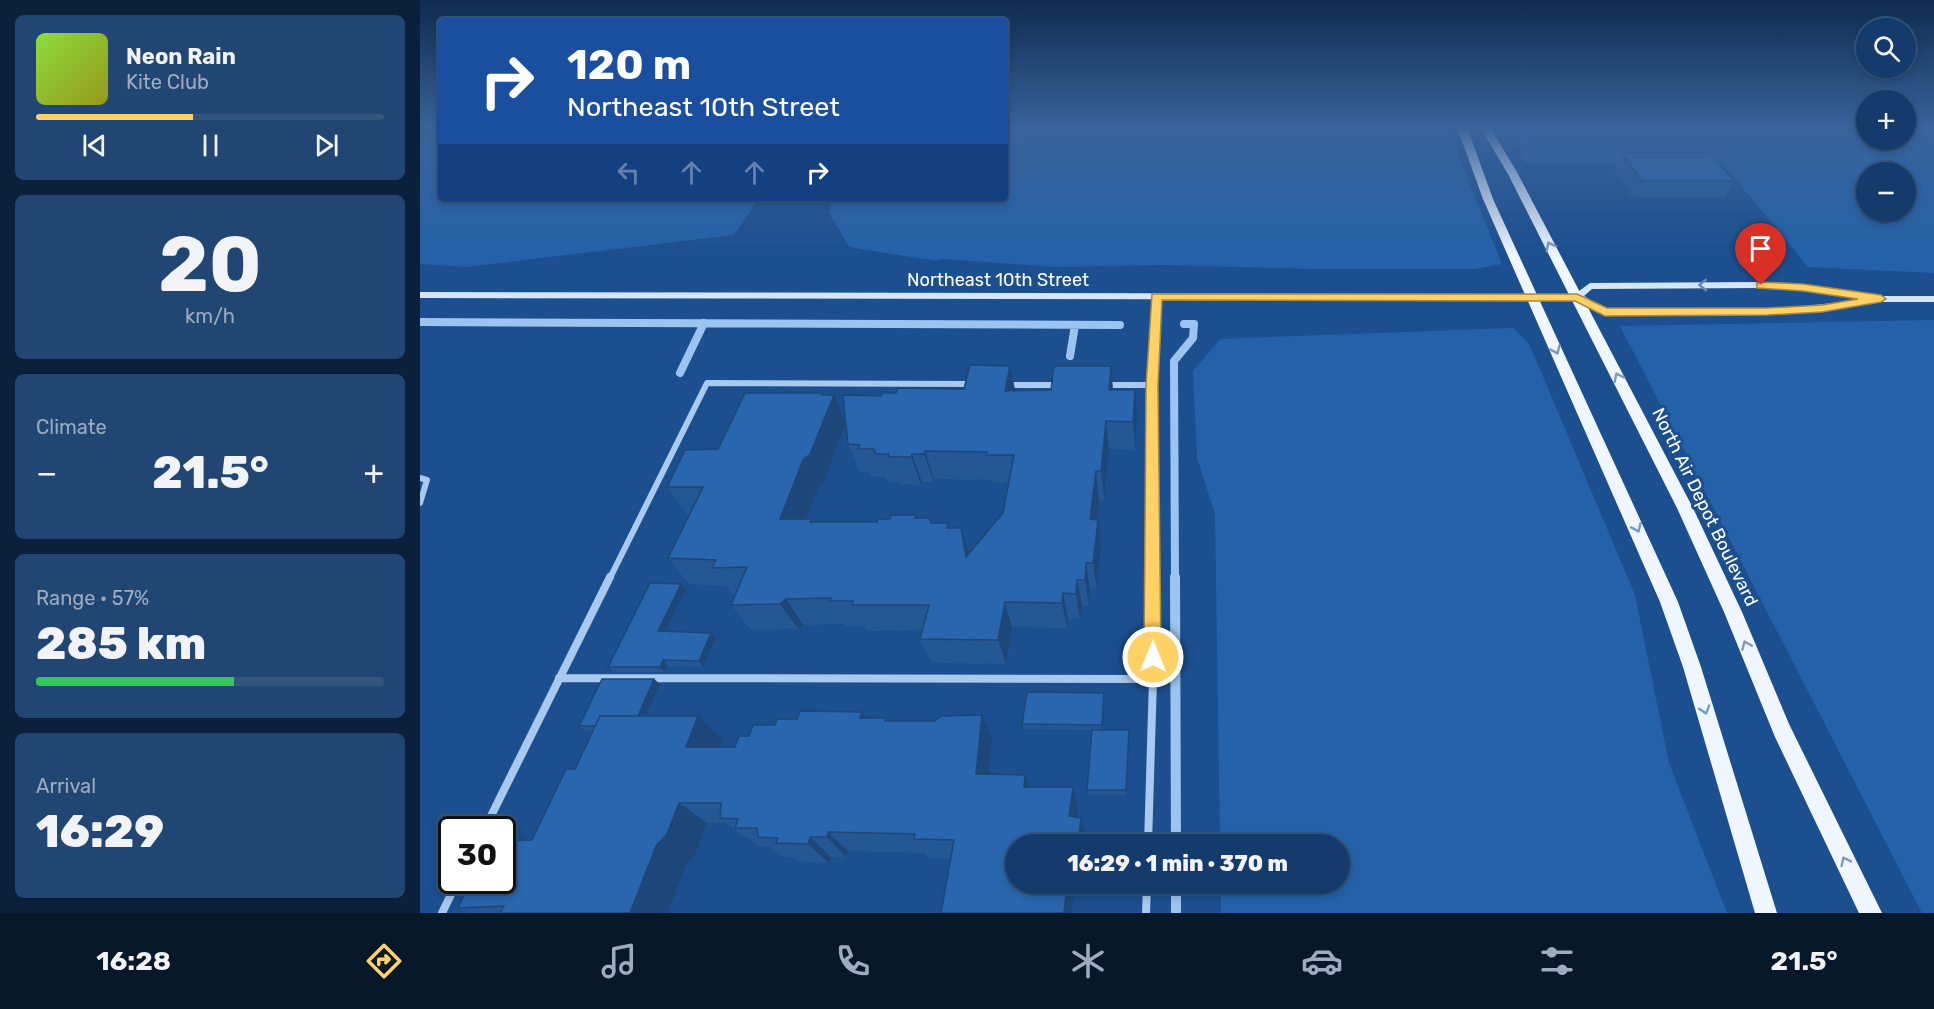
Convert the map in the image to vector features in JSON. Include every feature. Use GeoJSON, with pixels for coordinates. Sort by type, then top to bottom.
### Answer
{"type":"FeatureCollection","features":[{"type":"Feature","properties":{"kind":"main road"},"geometry":{"type":"LineString","coordinates":[[1477,170],[1488,199],[1669,602],[1692,666],[1767,913]]}},
{"type":"Feature","properties":{"kind":"main road","name":"North Air Depot Boulevard"},"geometry":{"type":"LineString","coordinates":[[1510,170],[1685,508],[1733,612],[1782,730],[1871,913]]}},
{"type":"Feature","properties":{"kind":"main road","name":"Northeast 10th Street"},"geometry":{"type":"LineString","coordinates":[[1577,297],[1590,286],[1761,285],[1803,287],[1881,299],[1934,299]]}},
{"type":"Feature","properties":{"kind":"main road","name":"Northeast 10th Street"},"geometry":{"type":"LineString","coordinates":[[420,295],[1577,297],[1605,312],[1767,312],[1822,309],[1881,299]]}},
{"type":"Feature","properties":{"kind":"street"},"geometry":{"type":"LineString","coordinates":[[1148,834],[1153,679],[1152,386],[1156,297]]}},
{"type":"Feature","properties":{"kind":"street"},"geometry":{"type":"LineString","coordinates":[[491,816],[707,383],[976,384]]}},
{"type":"Feature","properties":{"kind":"street"},"geometry":{"type":"LineString","coordinates":[[1000,384],[1070,385]]}},
{"type":"Feature","properties":{"kind":"street"},"geometry":{"type":"LineString","coordinates":[[1093,385],[1152,386]]}},
{"type":"Feature","properties":{"kind":"street"},"geometry":{"type":"LineString","coordinates":[[420,478],[427,480],[420,503]]}},
{"type":"Feature","properties":{"kind":"street"},"geometry":{"type":"LineString","coordinates":[[559,678],[1153,679]]}},
{"type":"Feature","properties":{"kind":"street"},"geometry":{"type":"LineString","coordinates":[[442,913],[451,894]]}},
{"type":"Feature","properties":{"kind":"street"},"geometry":{"type":"LineString","coordinates":[[1146,913],[1147,894]]}},
{"type":"Feature","properties":{"kind":"shaded area"},"geometry":{"type":"Polygon","coordinates":[[[420,170],[438,170],[438,201],[757,201],[734,235],[466,267],[420,264],[420,170]]]}},
{"type":"Feature","properties":{"kind":"shaded area"},"geometry":{"type":"Polygon","coordinates":[[[1008,170],[1464,170],[1502,264],[1475,269],[1313,269],[1164,265],[1056,267],[941,259],[936,261],[849,247],[829,213],[832,201],[1008,201],[1008,170]]]}},
{"type":"Feature","properties":{"kind":"shaded area"},"geometry":{"type":"Polygon","coordinates":[[[1728,170],[1856,170],[1856,222],[1916,222],[1916,170],[1934,170],[1934,273],[1808,267],[1728,170]]]}},
{"type":"Feature","properties":{"kind":"shaded area"},"geometry":{"type":"Polygon","coordinates":[[[1934,320],[1934,913],[1922,913],[1620,326],[1934,320]]]}},
{"type":"Feature","properties":{"kind":"shaded area"},"geometry":{"type":"Polygon","coordinates":[[[1513,328],[1529,344],[1635,595],[1669,763],[1727,913],[1221,913],[1221,894],[1350,894],[1350,834],[1220,834],[1215,514],[1197,458],[1193,371],[1220,339],[1513,328]]]}},
{"type":"Feature","properties":{"kind":"building"},"geometry":{"type":"Polygon","coordinates":[[[1634,170],[1724,170],[1734,181],[1642,181],[1634,170]]]}},
{"type":"Feature","properties":{"kind":"building"},"geometry":{"type":"Polygon","coordinates":[[[970,365],[1010,366],[1005,391],[1051,390],[1054,366],[1111,366],[1109,390],[1135,390],[1133,422],[1106,421],[1101,471],[1096,471],[1090,519],[1098,520],[1093,563],[1086,563],[1085,580],[1077,580],[1076,594],[1063,593],[1062,603],[1005,602],[998,640],[920,639],[929,605],[852,605],[853,601],[830,601],[831,598],[786,599],[780,604],[731,605],[747,567],[712,568],[716,560],[668,558],[703,487],[667,487],[685,450],[718,449],[745,393],[834,395],[810,454],[803,460],[780,519],[811,519],[810,522],[877,522],[878,519],[890,519],[891,515],[916,515],[915,518],[929,518],[931,523],[948,523],[947,528],[961,528],[966,557],[1003,513],[1014,455],[925,451],[924,454],[912,454],[911,457],[888,457],[889,454],[876,454],[874,449],[858,449],[860,445],[848,444],[843,395],[881,396],[882,393],[896,393],[898,388],[964,389],[970,365]]]}},
{"type":"Feature","properties":{"kind":"building"},"geometry":{"type":"Polygon","coordinates":[[[650,583],[681,584],[658,631],[711,633],[699,661],[663,660],[660,667],[608,667],[650,583]]]}},
{"type":"Feature","properties":{"kind":"building"},"geometry":{"type":"Polygon","coordinates":[[[602,679],[654,679],[638,716],[600,716],[595,726],[579,726],[602,679]]]}},
{"type":"Feature","properties":{"kind":"building"},"geometry":{"type":"Polygon","coordinates":[[[1027,692],[1104,693],[1102,725],[1022,724],[1027,692]]]}},
{"type":"Feature","properties":{"kind":"building"},"geometry":{"type":"Polygon","coordinates":[[[800,711],[862,712],[860,718],[886,718],[885,721],[935,721],[941,716],[982,715],[976,774],[1025,775],[1024,787],[1073,787],[1069,816],[1081,818],[1079,834],[1005,834],[1005,894],[1066,894],[1064,913],[941,913],[954,840],[914,839],[915,834],[828,832],[827,837],[810,837],[808,844],[776,843],[778,838],[758,837],[757,828],[735,828],[738,819],[720,818],[721,803],[679,803],[667,834],[656,846],[630,913],[500,913],[504,906],[458,908],[464,894],[516,894],[516,841],[532,840],[566,769],[575,769],[600,716],[698,716],[686,747],[735,747],[739,736],[749,736],[753,725],[775,725],[777,719],[797,719],[800,711]]]}},
{"type":"Feature","properties":{"kind":"building"},"geometry":{"type":"Polygon","coordinates":[[[1092,730],[1129,730],[1126,790],[1087,790],[1092,730]]]}},
{"type":"Feature","properties":{"kind":"waterway"},"geometry":{"type":"LineString","coordinates":[[503,322],[420,322],[704,323]]}},
{"type":"Feature","properties":{"kind":"waterway"},"geometry":{"type":"LineString","coordinates":[[680,373],[704,323]]}},
{"type":"Feature","properties":{"kind":"waterway"},"geometry":{"type":"LineString","coordinates":[[704,323],[1120,325]]}},
{"type":"Feature","properties":{"kind":"waterway"},"geometry":{"type":"LineString","coordinates":[[1175,578],[1174,361],[1193,338],[1194,324],[1184,324]]}},
{"type":"Feature","properties":{"kind":"waterway"},"geometry":{"type":"LineString","coordinates":[[1070,356],[1075,325]]}},
{"type":"Feature","properties":{"kind":"waterway"},"geometry":{"type":"LineString","coordinates":[[1175,577],[1176,834]]}},
{"type":"Feature","properties":{"kind":"waterway"},"geometry":{"type":"LineString","coordinates":[[1176,894],[1176,913]]}},
{"type":"Feature","properties":{"kind":"route"},"geometry":{"type":"LineString","coordinates":[[1153,657],[1152,386],[1156,297],[1577,297],[1605,312],[1767,312],[1822,309],[1881,299],[1803,287],[1761,285]]}}]}
